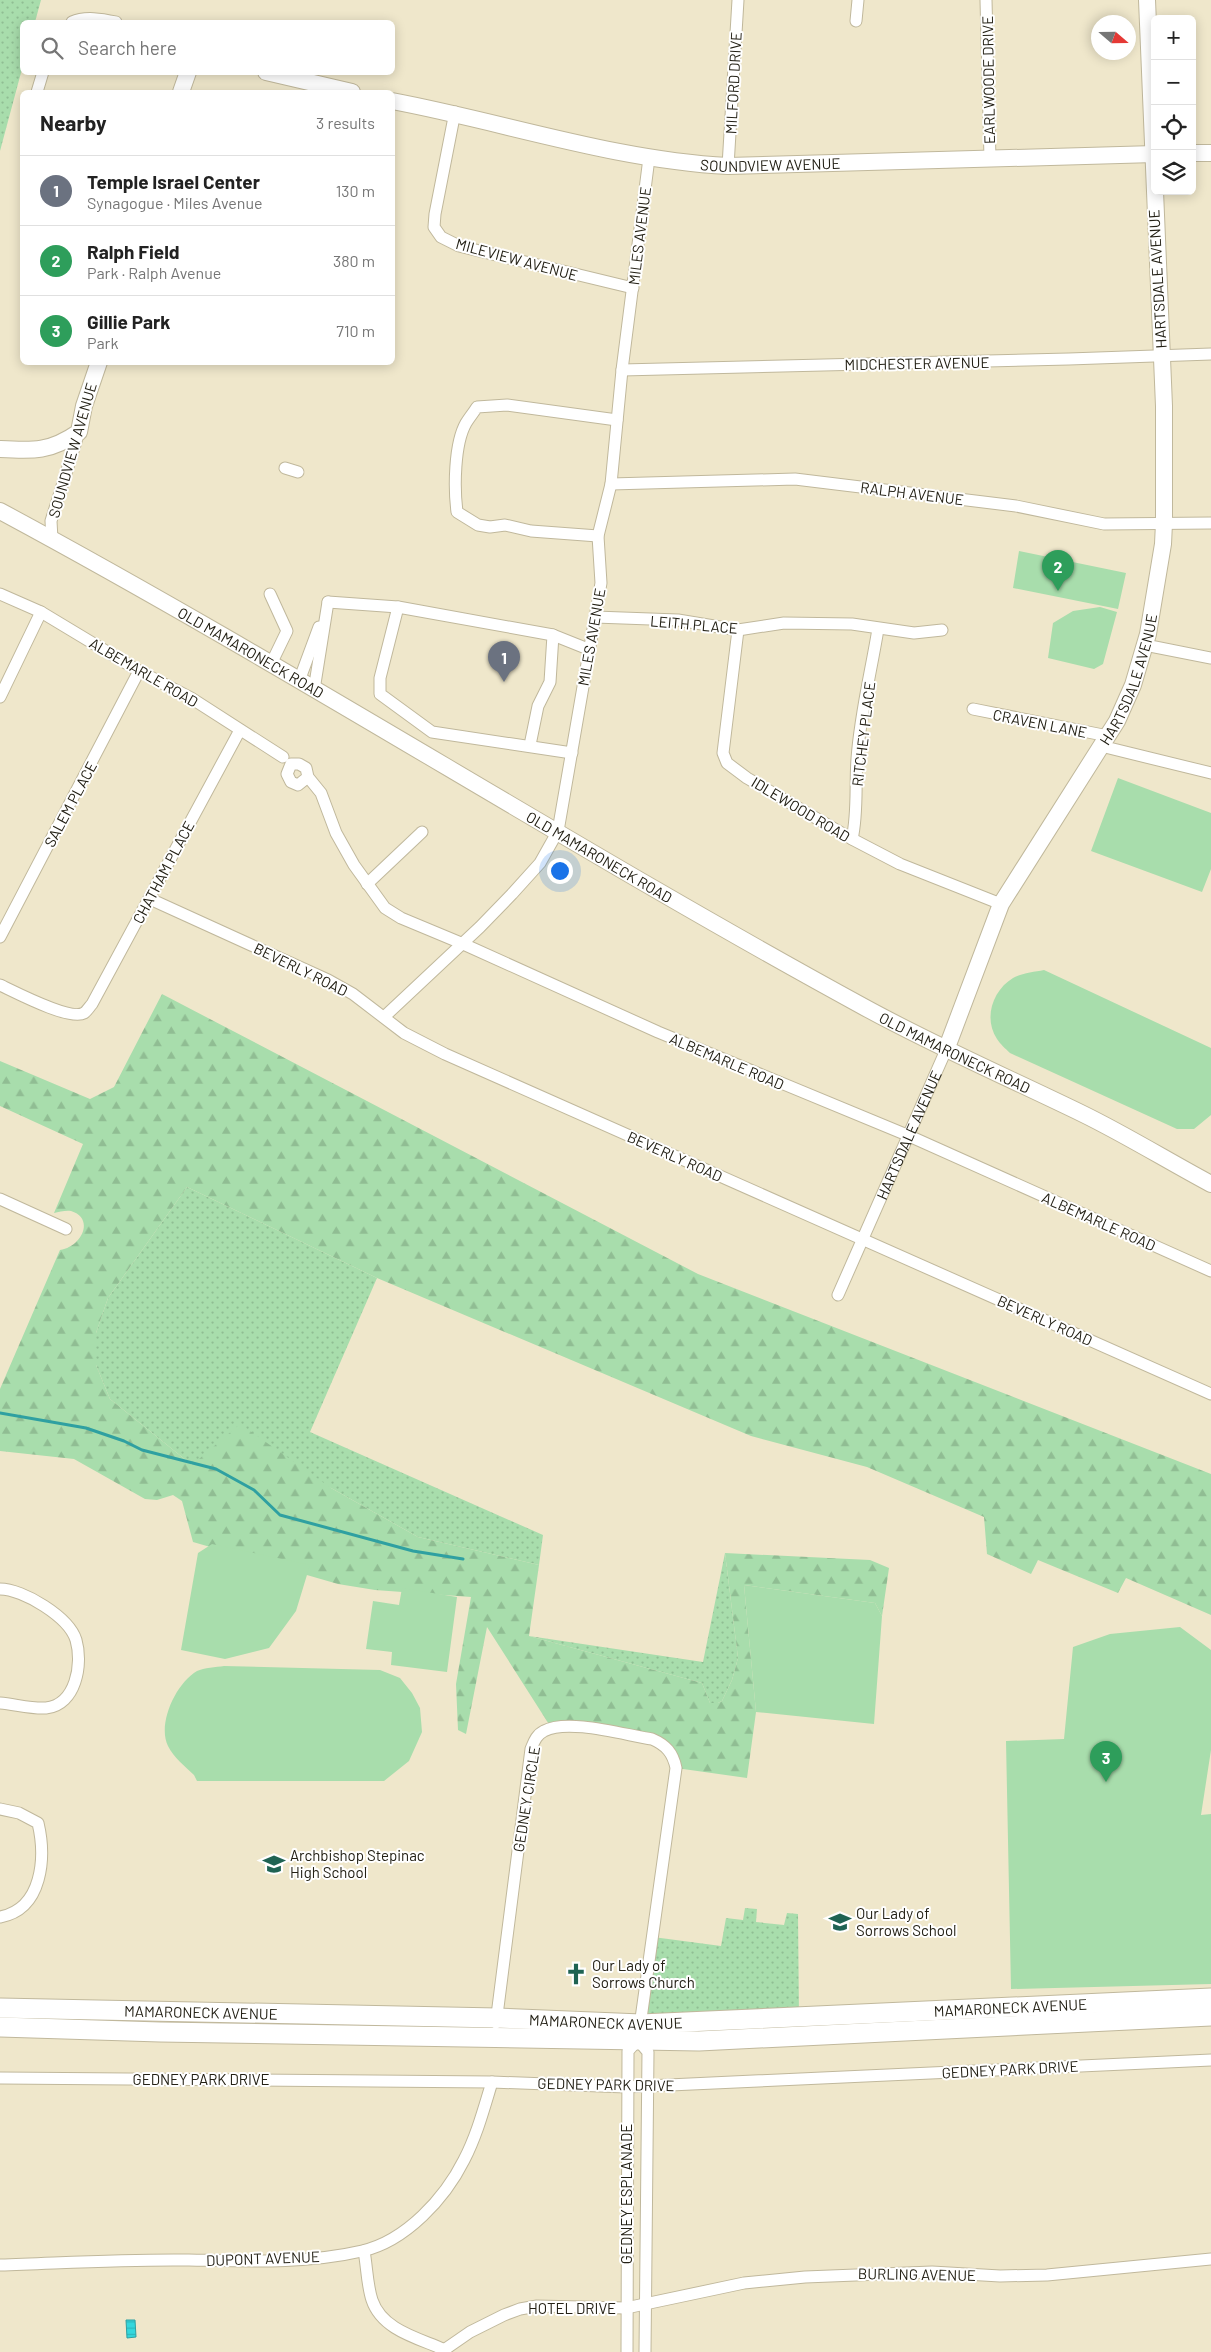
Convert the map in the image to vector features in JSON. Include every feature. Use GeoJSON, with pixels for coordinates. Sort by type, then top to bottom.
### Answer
{"type":"FeatureCollection","features":[{"type":"Feature","properties":{"kind":"main road","name":"MAMARONECK AVENUE"},"geometry":{"type":"LineString","coordinates":[[0,2027],[160,2032],[495,2037],[640,2032],[1211,1998]]}},
{"type":"Feature","properties":{"kind":"main road","name":"MAMARONECK AVENUE"},"geometry":{"type":"LineString","coordinates":[[0,2008],[497,2018],[640,2032],[738,2039],[1211,2016]]}},
{"type":"Feature","properties":{"kind":"street","name":"MILFORD DRIVE"},"geometry":{"type":"LineString","coordinates":[[728,166],[738,0]]}},
{"type":"Feature","properties":{"kind":"street"},"geometry":{"type":"LineString","coordinates":[[856,21],[858,0]]}},
{"type":"Feature","properties":{"kind":"street","name":"EARLWOODE DRIVE"},"geometry":{"type":"LineString","coordinates":[[986,0],[990,159]]}},
{"type":"Feature","properties":{"kind":"street","name":"HARTSDALE AVENUE"},"geometry":{"type":"LineString","coordinates":[[1147,0],[1153,150]]}},
{"type":"Feature","properties":{"kind":"street"},"geometry":{"type":"LineString","coordinates":[[76,20],[99,18],[108,20]]}},
{"type":"Feature","properties":{"kind":"street"},"geometry":{"type":"LineString","coordinates":[[38,90],[42,75]]}},
{"type":"Feature","properties":{"kind":"street"},"geometry":{"type":"LineString","coordinates":[[182,90],[187,75]]}},
{"type":"Feature","properties":{"kind":"street"},"geometry":{"type":"LineString","coordinates":[[279,75],[343,90]]}},
{"type":"Feature","properties":{"kind":"street","name":"SOUNDVIEW AVENUE"},"geometry":{"type":"LineString","coordinates":[[395,102],[455,112],[649,158],[684,164],[728,166],[1151,154]]}},
{"type":"Feature","properties":{"kind":"street","name":"MILEVIEW AVENUE"},"geometry":{"type":"LineString","coordinates":[[455,112],[435,214],[434,227],[441,237],[468,248],[633,288]]}},
{"type":"Feature","properties":{"kind":"street"},"geometry":{"type":"LineString","coordinates":[[1196,153],[1211,153]]}},
{"type":"Feature","properties":{"kind":"street","name":"MILES AVENUE"},"geometry":{"type":"LineString","coordinates":[[384,1017],[480,927],[540,863],[558,832],[588,649],[601,583],[598,536],[611,484],[622,370],[649,158]]}},
{"type":"Feature","properties":{"kind":"street","name":"HARTSDALE AVENUE"},"geometry":{"type":"LineString","coordinates":[[838,1295],[946,1050],[1001,904],[1028,858],[1105,741],[1134,685],[1145,645],[1163,544],[1164,523],[1164,406],[1155,195]]}},
{"type":"Feature","properties":{"kind":"street","name":"MIDCHESTER AVENUE"},"geometry":{"type":"LineString","coordinates":[[622,370],[1211,354]]}},
{"type":"Feature","properties":{"kind":"street","name":"SOUNDVIEW AVENUE"},"geometry":{"type":"LineString","coordinates":[[52,538],[50,521],[79,432],[84,406],[97,365]]}},
{"type":"Feature","properties":{"kind":"street"},"geometry":{"type":"LineString","coordinates":[[598,536],[531,531],[506,526],[490,528],[478,525],[456,512],[454,491],[456,461],[465,424],[478,407],[507,405],[617,420]]}},
{"type":"Feature","properties":{"kind":"street"},"geometry":{"type":"LineString","coordinates":[[0,449],[41,450],[56,445],[79,432]]}},
{"type":"Feature","properties":{"kind":"street"},"geometry":{"type":"LineString","coordinates":[[285,468],[298,472]]}},
{"type":"Feature","properties":{"kind":"street","name":"RALPH AVENUE"},"geometry":{"type":"LineString","coordinates":[[611,484],[795,479],[1016,506],[1104,524],[1211,523]]}},
{"type":"Feature","properties":{"kind":"street","name":"OLD MAMARONECK ROAD"},"geometry":{"type":"LineString","coordinates":[[0,511],[140,586],[558,832],[863,1006],[946,1050],[1086,1116],[1211,1184]]}},
{"type":"Feature","properties":{"kind":"street","name":"ALBEMARLE ROAD"},"geometry":{"type":"LineString","coordinates":[[0,594],[41,612],[139,671],[191,698],[283,757]]}},
{"type":"Feature","properties":{"kind":"street"},"geometry":{"type":"LineString","coordinates":[[270,594],[287,631],[271,664]]}},
{"type":"Feature","properties":{"kind":"street"},"geometry":{"type":"LineString","coordinates":[[328,602],[398,607],[553,635],[588,649]]}},
{"type":"Feature","properties":{"kind":"street"},"geometry":{"type":"LineString","coordinates":[[299,681],[328,602]]}},
{"type":"Feature","properties":{"kind":"street"},"geometry":{"type":"LineString","coordinates":[[314,690],[328,602]]}},
{"type":"Feature","properties":{"kind":"street"},"geometry":{"type":"LineString","coordinates":[[398,607],[380,678],[380,694],[432,732],[572,753]]}},
{"type":"Feature","properties":{"kind":"street"},"geometry":{"type":"LineString","coordinates":[[0,697],[41,612]]}},
{"type":"Feature","properties":{"kind":"street","name":"LEITH PLACE"},"geometry":{"type":"LineString","coordinates":[[595,617],[678,620],[738,630],[784,623],[852,624],[914,633],[942,630]]}},
{"type":"Feature","properties":{"kind":"street","name":"RITCHEY PLACE"},"geometry":{"type":"LineString","coordinates":[[852,840],[856,823],[857,759],[861,726],[878,629]]}},
{"type":"Feature","properties":{"kind":"street","name":"IDLEWOOD ROAD"},"geometry":{"type":"LineString","coordinates":[[738,630],[723,753],[727,763],[774,795],[852,840],[900,864],[1001,904]]}},
{"type":"Feature","properties":{"kind":"street"},"geometry":{"type":"LineString","coordinates":[[530,746],[538,706],[550,682],[553,635]]}},
{"type":"Feature","properties":{"kind":"street"},"geometry":{"type":"LineString","coordinates":[[1145,645],[1211,658]]}},
{"type":"Feature","properties":{"kind":"street","name":"SALEM PLACE"},"geometry":{"type":"LineString","coordinates":[[0,938],[139,671]]}},
{"type":"Feature","properties":{"kind":"street","name":"CRAVEN LANE"},"geometry":{"type":"LineString","coordinates":[[973,709],[1105,741],[1211,774]]}},
{"type":"Feature","properties":{"kind":"street","name":"CHATHAM PLACE"},"geometry":{"type":"LineString","coordinates":[[0,985],[60,1011],[76,1015],[84,1013],[92,1004],[150,899],[240,730]]}},
{"type":"Feature","properties":{"kind":"street","name":"ALBEMARLE ROAD"},"geometry":{"type":"LineString","coordinates":[[308,777],[321,793],[336,833],[368,884],[385,908],[400,918],[462,943],[658,1032],[907,1135],[1211,1271]]}},
{"type":"Feature","properties":{"kind":"street"},"geometry":{"type":"LineString","coordinates":[[368,884],[422,832]]}},
{"type":"Feature","properties":{"kind":"street","name":"BEVERLY ROAD"},"geometry":{"type":"LineString","coordinates":[[150,899],[328,980],[354,994],[404,1033],[444,1054],[863,1238],[1211,1394]]}},
{"type":"Feature","properties":{"kind":"street"},"geometry":{"type":"LineString","coordinates":[[0,1199],[66,1229]]}},
{"type":"Feature","properties":{"kind":"street"},"geometry":{"type":"LineString","coordinates":[[0,1589],[30,1596],[66,1623],[76,1639],[79,1659],[75,1684],[63,1701],[45,1708],[0,1703]]}},
{"type":"Feature","properties":{"kind":"street","name":"GEDNEY CIRCLE"},"geometry":{"type":"LineString","coordinates":[[495,2037],[531,1749],[534,1740],[544,1730],[571,1726],[652,1739],[666,1746],[674,1762],[674,1778],[640,2032]]}},
{"type":"Feature","properties":{"kind":"street"},"geometry":{"type":"LineString","coordinates":[[0,1809],[19,1813],[38,1823],[42,1842],[41,1868],[33,1891],[19,1908],[0,1917]]}},
{"type":"Feature","properties":{"kind":"street"},"geometry":{"type":"LineString","coordinates":[[160,2032],[161,2012]]}},
{"type":"Feature","properties":{"kind":"street"},"geometry":{"type":"LineString","coordinates":[[314,2034],[316,2014]]}},
{"type":"Feature","properties":{"kind":"street"},"geometry":{"type":"LineString","coordinates":[[402,2036],[403,2016]]}},
{"type":"Feature","properties":{"kind":"street","name":"GEDNEY ESPLANADE"},"geometry":{"type":"LineString","coordinates":[[640,2032],[648,2052],[645,2352]]}},
{"type":"Feature","properties":{"kind":"street","name":"GEDNEY ESPLANADE"},"geometry":{"type":"LineString","coordinates":[[627,2352],[626,2087],[628,2051],[640,2032]]}},
{"type":"Feature","properties":{"kind":"street","name":"GEDNEY PARK DRIVE"},"geometry":{"type":"LineString","coordinates":[[0,2078],[492,2082],[626,2087],[1211,2060]]}},
{"type":"Feature","properties":{"kind":"street","name":"DUPONT AVENUE"},"geometry":{"type":"LineString","coordinates":[[0,2265],[122,2259],[274,2261],[364,2251],[405,2229],[428,2211],[447,2189],[464,2160],[492,2082]]}},
{"type":"Feature","properties":{"kind":"street"},"geometry":{"type":"LineString","coordinates":[[364,2251],[372,2301],[384,2320],[398,2330],[442,2350]]}},
{"type":"Feature","properties":{"kind":"street","name":"BURLING AVENUE"},"geometry":{"type":"LineString","coordinates":[[626,2308],[744,2283],[805,2276],[932,2272],[1000,2276],[1047,2275],[1211,2259]]}},
{"type":"Feature","properties":{"kind":"street","name":"HOTEL DRIVE"},"geometry":{"type":"LineString","coordinates":[[442,2350],[495,2319],[520,2309],[538,2306],[626,2308]]}},
{"type":"Feature","properties":{"kind":"green space"},"geometry":{"type":"Polygon","coordinates":[[[0,0],[41,0],[36,20],[20,20],[20,75],[0,151],[0,0]]]}},
{"type":"Feature","properties":{"kind":"green space"},"geometry":{"type":"Polygon","coordinates":[[[1019,551],[1126,573],[1118,609],[1013,588],[1019,551]]]}},
{"type":"Feature","properties":{"kind":"green space"},"geometry":{"type":"Polygon","coordinates":[[[1100,607],[1117,612],[1103,664],[1094,669],[1048,658],[1053,623],[1073,611],[1100,607]]]}},
{"type":"Feature","properties":{"kind":"green space"},"geometry":{"type":"Polygon","coordinates":[[[1118,778],[1211,813],[1211,869],[1202,892],[1091,851],[1118,778]]]}},
{"type":"Feature","properties":{"kind":"green space"},"geometry":{"type":"Polygon","coordinates":[[[1044,970],[1211,1048],[1211,1115],[1194,1129],[1177,1129],[1010,1053],[998,1041],[993,1031],[991,1014],[995,997],[1006,983],[1013,978],[1044,970]]]}},
{"type":"Feature","properties":{"kind":"green space"},"geometry":{"type":"Polygon","coordinates":[[[162,994],[698,1274],[1211,1474],[1211,1615],[1126,1578],[1118,1593],[1038,1560],[1031,1574],[987,1554],[984,1517],[867,1467],[751,1436],[377,1278],[187,1187],[108,1298],[96,1333],[96,1365],[110,1399],[192,1465],[240,1424],[331,1488],[418,1537],[539,1565],[529,1636],[702,1683],[710,1703],[722,1701],[732,1680],[738,1658],[725,1553],[870,1560],[889,1568],[882,1616],[875,1603],[744,1585],[756,1712],[747,1778],[676,1768],[652,1739],[552,1729],[487,1627],[466,1734],[458,1730],[456,1684],[471,1597],[375,1590],[338,1584],[193,1542],[182,1501],[173,1495],[157,1500],[145,1499],[74,1459],[0,1451],[0,1389],[60,1250],[74,1244],[83,1232],[84,1226],[78,1215],[71,1211],[54,1213],[83,1144],[0,1106],[0,1061],[90,1099],[114,1087],[162,994]]]}},
{"type":"Feature","properties":{"kind":"green space"},"geometry":{"type":"Polygon","coordinates":[[[187,1187],[377,1278],[310,1432],[543,1535],[539,1565],[418,1537],[331,1488],[192,1465],[110,1399],[96,1365],[96,1333],[108,1298],[187,1187]]]}},
{"type":"Feature","properties":{"kind":"green space"},"geometry":{"type":"Polygon","coordinates":[[[212,1544],[310,1565],[296,1611],[269,1648],[225,1659],[181,1650],[198,1553],[212,1544]]]}},
{"type":"Feature","properties":{"kind":"green space"},"geometry":{"type":"Polygon","coordinates":[[[725,1553],[738,1658],[732,1680],[722,1701],[718,1703],[710,1703],[702,1683],[529,1636],[703,1662],[725,1553]]]}},
{"type":"Feature","properties":{"kind":"green space"},"geometry":{"type":"Polygon","coordinates":[[[744,1585],[875,1603],[882,1616],[874,1724],[756,1712],[744,1585]]]}},
{"type":"Feature","properties":{"kind":"green space"},"geometry":{"type":"Polygon","coordinates":[[[402,1588],[457,1597],[447,1672],[391,1665],[392,1652],[366,1649],[373,1601],[399,1605],[402,1588]]]}},
{"type":"Feature","properties":{"kind":"green space"},"geometry":{"type":"Polygon","coordinates":[[[1180,1627],[1211,1650],[1211,1750],[1201,1815],[1211,1814],[1211,1984],[1011,1989],[1006,1741],[1064,1739],[1073,1647],[1110,1634],[1180,1627]]]}},
{"type":"Feature","properties":{"kind":"green space"},"geometry":{"type":"Polygon","coordinates":[[[224,1666],[380,1670],[400,1678],[412,1693],[420,1708],[422,1732],[409,1761],[384,1781],[197,1781],[194,1775],[176,1758],[168,1746],[165,1737],[167,1716],[176,1694],[189,1677],[200,1670],[224,1666]]]}},
{"type":"Feature","properties":{"kind":"green space"},"geometry":{"type":"Polygon","coordinates":[[[745,1908],[757,1909],[756,1922],[784,1925],[787,1913],[798,1914],[799,2018],[641,2024],[653,1937],[721,1946],[726,1918],[743,1920],[745,1908]]]}},
{"type":"Feature","properties":{"kind":"water"},"geometry":{"type":"Polygon","coordinates":[[[126,2320],[135,2320],[136,2337],[127,2338],[126,2320]]]}},
{"type":"Feature","properties":{"kind":"waterway"},"geometry":{"type":"LineString","coordinates":[[0,1413],[86,1428],[124,1441],[142,1450],[216,1469],[254,1490],[280,1515],[413,1551],[463,1559]]}},
{"type":"Feature","properties":{"kind":"place","name":"Ralph Field"},"geometry":{"type":"Point","coordinates":[1058,591]}},
{"type":"Feature","properties":{"kind":"place","name":"Temple Israel Center"},"geometry":{"type":"Point","coordinates":[504,682]}},
{"type":"Feature","properties":{"kind":"place","name":"Gillie Park"},"geometry":{"type":"Point","coordinates":[1106,1782]}},
{"type":"Feature","properties":{"kind":"place","name":"Archbishop Stepinac High School"},"geometry":{"type":"Point","coordinates":[274,1864]}},
{"type":"Feature","properties":{"kind":"place","name":"Our Lady of Sorrows School"},"geometry":{"type":"Point","coordinates":[840,1922]}},
{"type":"Feature","properties":{"kind":"place","name":"Our Lady of Sorrows Church"},"geometry":{"type":"Point","coordinates":[576,1974]}}]}
